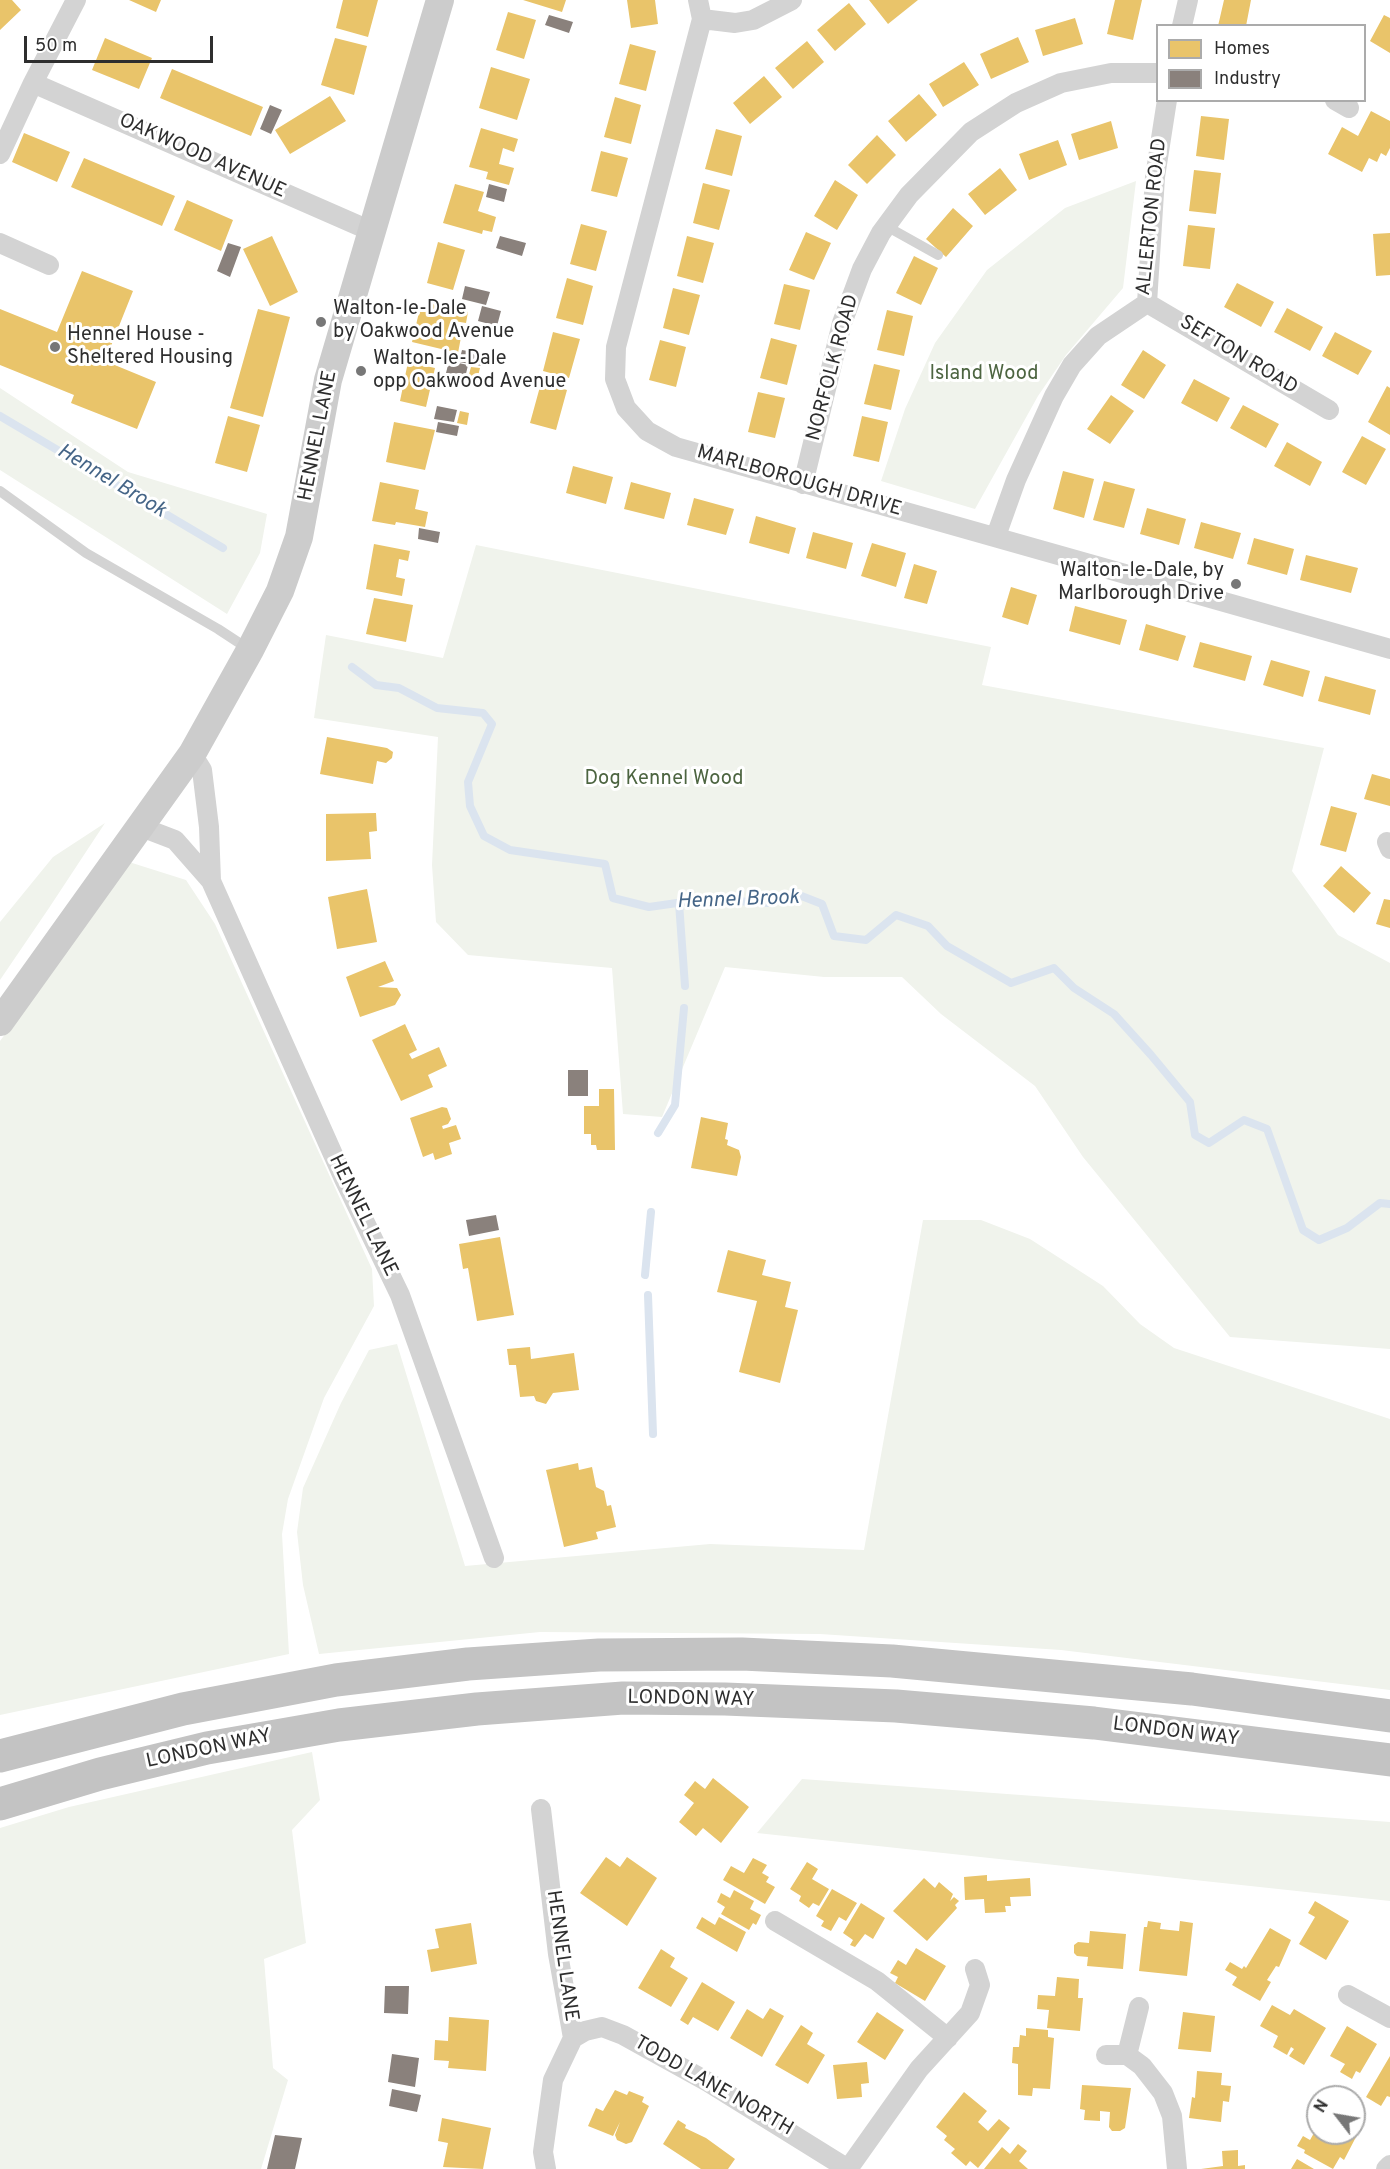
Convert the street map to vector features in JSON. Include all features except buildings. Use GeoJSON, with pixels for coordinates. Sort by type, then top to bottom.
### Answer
{"type":"FeatureCollection","features":[{"type":"Feature","properties":{"kind":"highway"},"geometry":{"type":"LineString","coordinates":[[0,1756],[183,1709],[336,1680],[468,1664],[599,1655],[742,1654],[892,1661],[1181,1688],[1390,1716]]}},
{"type":"Feature","properties":{"kind":"highway","name":"LONDON WAY"},"geometry":{"type":"LineString","coordinates":[[0,1804],[100,1774],[207,1748],[328,1727],[477,1709],[623,1698],[725,1699],[908,1707],[1094,1723],[1390,1760]]}},
{"type":"Feature","properties":{"kind":"main road","name":"HENNEL LANE"},"geometry":{"type":"LineString","coordinates":[[0,1022],[192,754],[250,650],[279,591],[299,537],[328,380],[440,0]]}},
{"type":"Feature","properties":{"kind":"street"},"geometry":{"type":"LineString","coordinates":[[0,154],[33,83],[76,0]]}},
{"type":"Feature","properties":{"kind":"street"},"geometry":{"type":"LineString","coordinates":[[700,10],[735,23],[753,20],[792,0]]}},
{"type":"Feature","properties":{"kind":"street"},"geometry":{"type":"LineString","coordinates":[[1182,24],[1188,0]]}},
{"type":"Feature","properties":{"kind":"street","name":"MARLBOROUGH DRIVE"},"geometry":{"type":"LineString","coordinates":[[700,10],[616,347],[615,379],[626,408],[647,431],[676,447],[996,536],[1093,567],[1390,649]]}},
{"type":"Feature","properties":{"kind":"street","name":"NORFOLK ROAD"},"geometry":{"type":"LineString","coordinates":[[803,484],[842,323],[862,269],[886,226],[909,195],[971,132],[1016,103],[1071,81],[1111,73],[1156,73]]}},
{"type":"Feature","properties":{"kind":"street","name":"OAKWOOD AVENUE"},"geometry":{"type":"LineString","coordinates":[[33,83],[371,231]]}},
{"type":"Feature","properties":{"kind":"street","name":"ALLERTON ROAD"},"geometry":{"type":"LineString","coordinates":[[996,536],[1016,480],[1053,396],[1072,365],[1098,336],[1147,303],[1155,177],[1167,102]]}},
{"type":"Feature","properties":{"kind":"street"},"geometry":{"type":"LineString","coordinates":[[0,243],[49,265]]}},
{"type":"Feature","properties":{"kind":"street","name":"SEFTON ROAD"},"geometry":{"type":"LineString","coordinates":[[1147,303],[1329,410]]}},
{"type":"Feature","properties":{"kind":"street","name":"HENNEL LANE"},"geometry":{"type":"LineString","coordinates":[[192,754],[202,770],[209,827],[211,881]]}},
{"type":"Feature","properties":{"kind":"street","name":"HENNEL LANE"},"geometry":{"type":"LineString","coordinates":[[141,827],[175,840],[211,881],[344,1179],[400,1295],[494,1558]]}},
{"type":"Feature","properties":{"kind":"street","name":"HENNEL LANE"},"geometry":{"type":"LineString","coordinates":[[541,1809],[558,1954],[573,2038],[553,2080],[543,2152],[546,2169]]}},
{"type":"Feature","properties":{"kind":"street"},"geometry":{"type":"LineString","coordinates":[[775,1921],[876,1981],[948,2038]]}},
{"type":"Feature","properties":{"kind":"street"},"geometry":{"type":"LineString","coordinates":[[848,2169],[919,2069],[970,2013],[980,1985],[975,1969]]}},
{"type":"Feature","properties":{"kind":"street"},"geometry":{"type":"LineString","coordinates":[[1348,1995],[1390,2018]]}},
{"type":"Feature","properties":{"kind":"street"},"geometry":{"type":"LineString","coordinates":[[1127,2055],[1139,2007]]}},
{"type":"Feature","properties":{"kind":"street","name":"TODD LANE NORTH"},"geometry":{"type":"LineString","coordinates":[[573,2038],[585,2031],[602,2027],[623,2035],[708,2082],[848,2169]]}},
{"type":"Feature","properties":{"kind":"street"},"geometry":{"type":"LineString","coordinates":[[1106,2055],[1127,2055],[1142,2066],[1162,2093],[1172,2116],[1177,2169]]}},
{"type":"Feature","properties":{"kind":"street"},"geometry":{"type":"LineString","coordinates":[[1386,2169],[1390,2164]]}},
{"type":"Feature","properties":{"kind":"lane"},"geometry":{"type":"LineString","coordinates":[[886,226],[938,255]]}},
{"type":"Feature","properties":{"kind":"lane"},"geometry":{"type":"LineString","coordinates":[[0,491],[86,553],[218,628],[250,650]]}},
{"type":"Feature","properties":{"kind":"green space","name":"Island Wood"},"geometry":{"type":"Polygon","coordinates":[[[1136,181],[1123,288],[1066,355],[1038,396],[975,509],[881,481],[905,409],[935,343],[987,270],[1065,208],[1136,181]]]}},
{"type":"Feature","properties":{"kind":"green space"},"geometry":{"type":"Polygon","coordinates":[[[0,388],[128,472],[267,514],[260,553],[227,614],[0,470],[0,388]]]}},
{"type":"Feature","properties":{"kind":"green space","name":"Dog Kennel Wood"},"geometry":{"type":"Polygon","coordinates":[[[476,545],[991,647],[982,685],[1324,748],[1292,871],[1338,935],[1390,963],[1390,1349],[1230,1337],[1083,1157],[1035,1086],[941,1014],[902,977],[824,977],[725,967],[662,1117],[623,1114],[612,968],[468,955],[436,922],[432,865],[438,737],[314,718],[326,635],[443,658],[476,545]]]}},
{"type":"Feature","properties":{"kind":"green space"},"geometry":{"type":"Polygon","coordinates":[[[105,823],[0,980],[0,922],[53,857],[105,823]]]}},
{"type":"Feature","properties":{"kind":"green space"},"geometry":{"type":"Polygon","coordinates":[[[129,862],[186,880],[215,924],[372,1269],[374,1306],[324,1398],[288,1499],[282,1534],[289,1654],[0,1715],[0,1041],[70,947],[129,862]]]}},
{"type":"Feature","properties":{"kind":"green space"},"geometry":{"type":"Polygon","coordinates":[[[923,1220],[981,1220],[1030,1239],[1103,1286],[1140,1324],[1174,1348],[1390,1419],[1390,1690],[1061,1650],[820,1634],[540,1632],[319,1654],[303,1585],[297,1532],[303,1488],[341,1403],[369,1350],[397,1344],[465,1566],[710,1544],[864,1550],[923,1220]]]}},
{"type":"Feature","properties":{"kind":"green space"},"geometry":{"type":"Polygon","coordinates":[[[312,1752],[320,1800],[292,1830],[306,1943],[264,1959],[273,2068],[288,2080],[261,2169],[0,2169],[0,1828],[69,1807],[312,1752]]]}},
{"type":"Feature","properties":{"kind":"green space"},"geometry":{"type":"Polygon","coordinates":[[[802,1779],[1390,1822],[1390,1901],[757,1833],[802,1779]]]}},
{"type":"Feature","properties":{"kind":"waterway","name":"Hennel Brook"},"geometry":{"type":"LineString","coordinates":[[0,416],[223,548]]}},
{"type":"Feature","properties":{"kind":"waterway","name":"Hennel Brook"},"geometry":{"type":"LineString","coordinates":[[352,667],[376,685],[399,688],[437,708],[483,713],[492,724],[468,782],[470,806],[484,836],[510,850],[605,864],[613,898],[649,907],[705,899],[768,903],[799,895],[822,904],[834,936],[866,940],[896,915],[928,926],[947,946],[1011,983],[1054,968],[1074,988],[1114,1014],[1151,1055],[1190,1102],[1195,1135],[1209,1143],[1244,1120],[1267,1129],[1303,1230],[1319,1240],[1347,1228],[1380,1203],[1390,1204]]}},
{"type":"Feature","properties":{"kind":"waterway"},"geometry":{"type":"LineString","coordinates":[[679,903],[685,986]]}},
{"type":"Feature","properties":{"kind":"waterway"},"geometry":{"type":"LineString","coordinates":[[658,1133],[675,1105],[684,1008]]}},
{"type":"Feature","properties":{"kind":"waterway"},"geometry":{"type":"LineString","coordinates":[[645,1275],[651,1212]]}},
{"type":"Feature","properties":{"kind":"waterway"},"geometry":{"type":"LineString","coordinates":[[648,1295],[653,1434]]}},
{"type":"Feature","properties":{"kind":"place","name":"Walton-le-Dale by Oakwood Avenue"},"geometry":{"type":"Point","coordinates":[321,322]}},
{"type":"Feature","properties":{"kind":"place","name":"Hennel House - Sheltered Housing"},"geometry":{"type":"Point","coordinates":[55,347]}},
{"type":"Feature","properties":{"kind":"place","name":"Walton-le-Dale opp Oakwood Avenue"},"geometry":{"type":"Point","coordinates":[361,371]}},
{"type":"Feature","properties":{"kind":"place","name":"Walton-le-Dale, by Marlborough Drive"},"geometry":{"type":"Point","coordinates":[1236,584]}}]}
